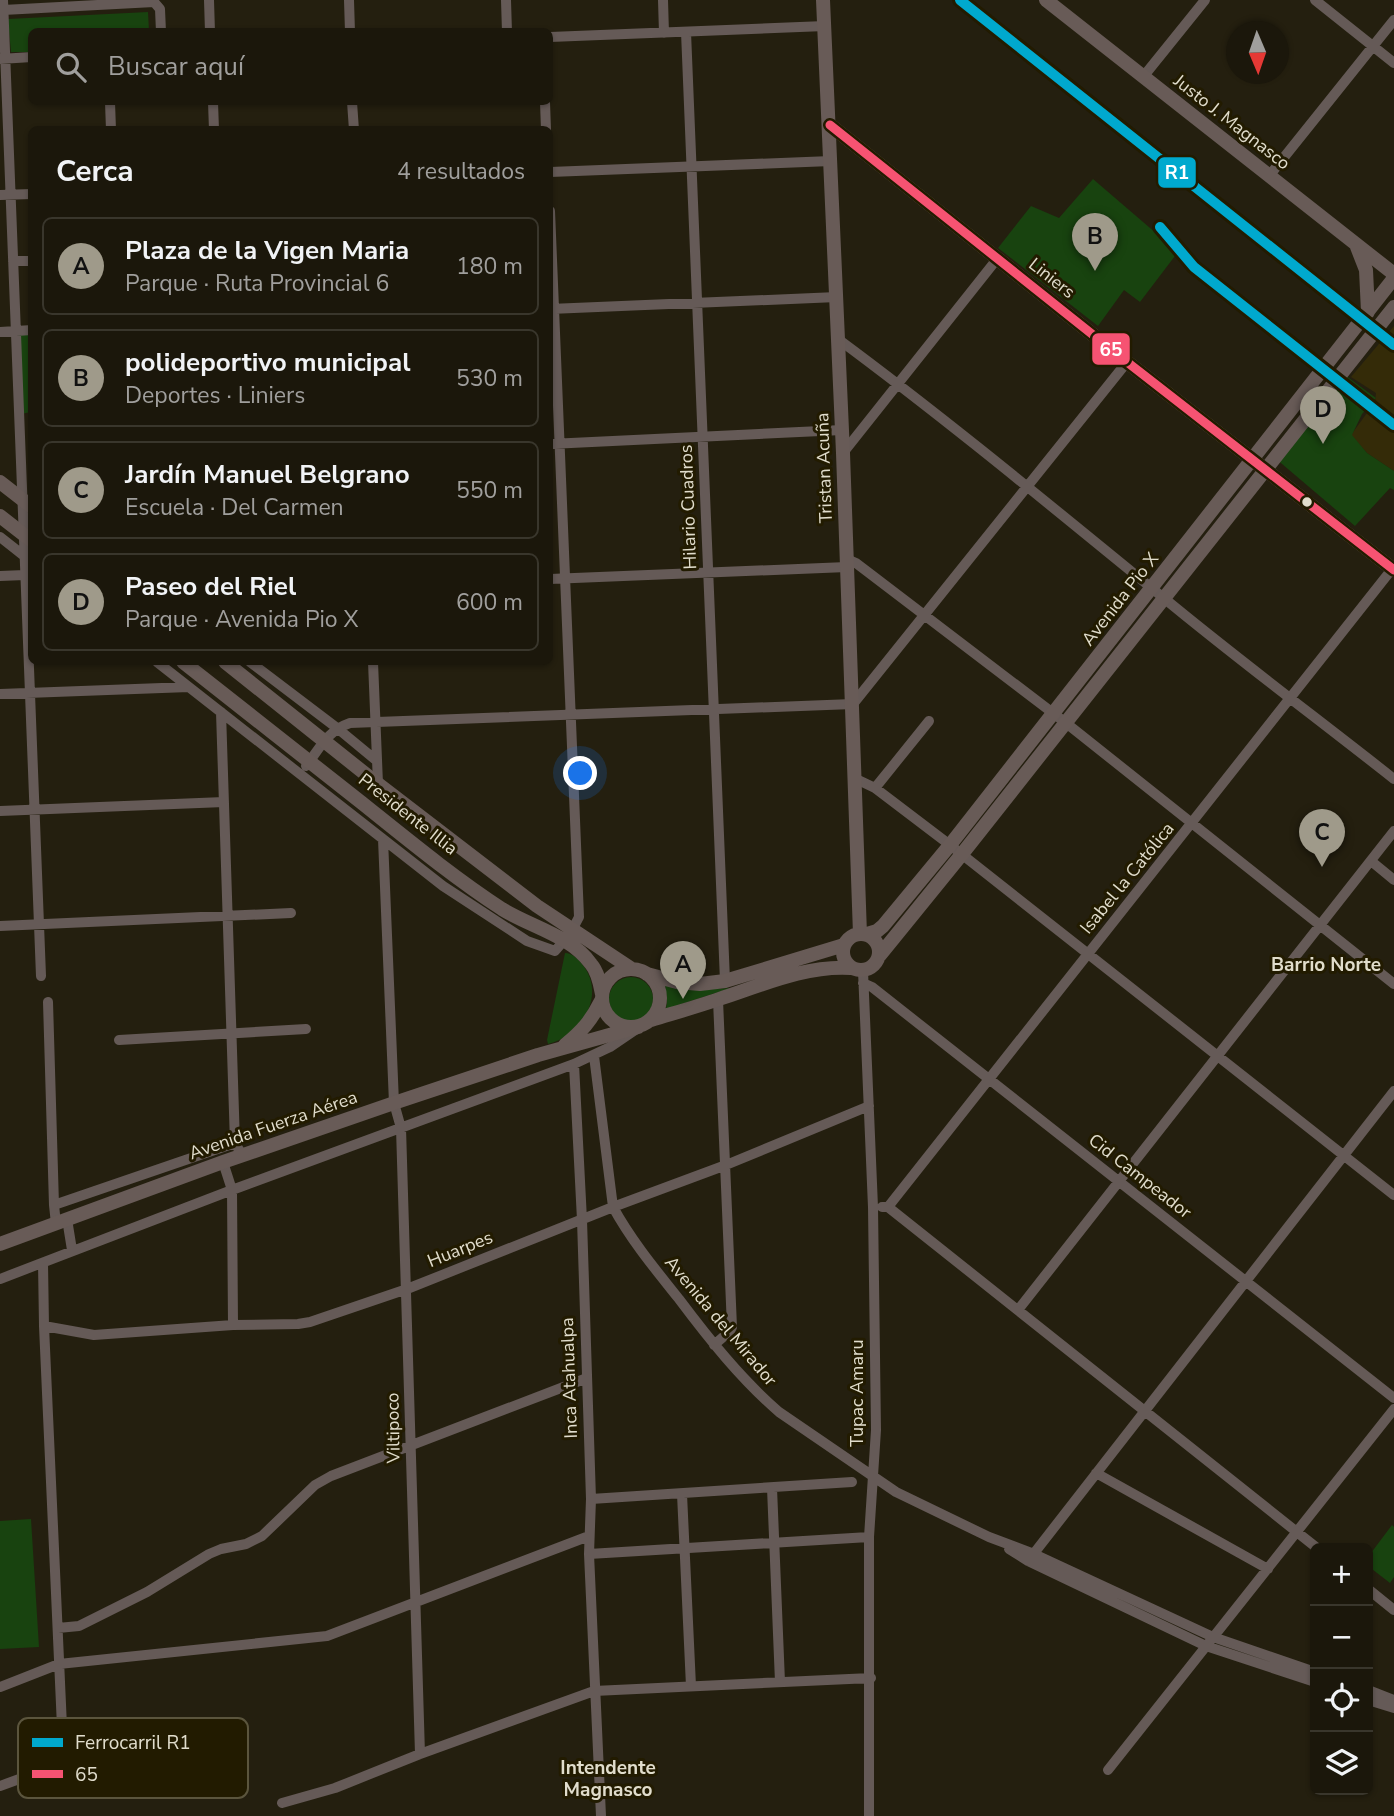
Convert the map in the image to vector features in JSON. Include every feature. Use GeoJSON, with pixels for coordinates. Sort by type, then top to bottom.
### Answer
{"type":"FeatureCollection","features":[{"type":"Feature","properties":{"kind":"main road","name":"Tristan Acuña"},"geometry":{"type":"LineString","coordinates":[[824,0],[854,778],[863,934]]}},
{"type":"Feature","properties":{"kind":"main road","name":"Justo J. Magnasco"},"geometry":{"type":"LineString","coordinates":[[1046,0],[1394,276]]}},
{"type":"Feature","properties":{"kind":"main road","name":"Liniers"},"geometry":{"type":"LineString","coordinates":[[830,125],[1393,570]]}},
{"type":"Feature","properties":{"kind":"main road"},"geometry":{"type":"LineString","coordinates":[[1357,245],[1366,270],[1368,312]]}},
{"type":"Feature","properties":{"kind":"main road","name":"Avenida Pio X"},"geometry":{"type":"LineString","coordinates":[[1060,718],[1152,588],[1394,276]]}},
{"type":"Feature","properties":{"kind":"main road","name":"Avenida Pio X"},"geometry":{"type":"LineString","coordinates":[[880,955],[956,850],[1060,718],[1164,598],[1388,321],[1394,307]]}},
{"type":"Feature","properties":{"kind":"main road"},"geometry":{"type":"LineString","coordinates":[[0,482],[27,503]]}},
{"type":"Feature","properties":{"kind":"main road"},"geometry":{"type":"LineString","coordinates":[[0,516],[27,537]]}},
{"type":"Feature","properties":{"kind":"main road","name":"Presidente Illia"},"geometry":{"type":"LineString","coordinates":[[187,665],[488,900],[509,913],[568,935],[632,969]]}},
{"type":"Feature","properties":{"kind":"main road","name":"Presidente Illia"},"geometry":{"type":"LineString","coordinates":[[229,665],[537,906],[568,935],[593,965],[601,997]]}},
{"type":"Feature","properties":{"kind":"main road","name":"Avenida Pio X"},"geometry":{"type":"LineString","coordinates":[[863,934],[877,931],[883,926],[956,850]]}},
{"type":"Feature","properties":{"kind":"main road"},"geometry":{"type":"LineString","coordinates":[[561,1049],[593,1018],[609,979],[623,970],[632,969],[677,982],[700,984],[725,981],[844,945],[850,937],[863,934],[875,940],[880,955],[874,966],[859,974],[844,958],[844,945]]}},
{"type":"Feature","properties":{"kind":"main road","name":"Avenida Fuerza Aérea"},"geometry":{"type":"LineString","coordinates":[[0,1244],[223,1162],[238,1149],[394,1103],[776,980],[835,967],[859,974]]}},
{"type":"Feature","properties":{"kind":"main road"},"geometry":{"type":"LineString","coordinates":[[601,997],[603,1009],[614,1022],[621,1026],[643,1024],[656,1013],[660,1005],[658,987],[647,974]]}},
{"type":"Feature","properties":{"kind":"street"},"geometry":{"type":"LineString","coordinates":[[209,0],[210,28]]}},
{"type":"Feature","properties":{"kind":"street"},"geometry":{"type":"LineString","coordinates":[[349,0],[350,28]]}},
{"type":"Feature","properties":{"kind":"street"},"geometry":{"type":"LineString","coordinates":[[506,0],[507,28]]}},
{"type":"Feature","properties":{"kind":"street"},"geometry":{"type":"LineString","coordinates":[[663,0],[664,33]]}},
{"type":"Feature","properties":{"kind":"street"},"geometry":{"type":"LineString","coordinates":[[1143,77],[1205,0]]}},
{"type":"Feature","properties":{"kind":"street"},"geometry":{"type":"LineString","coordinates":[[1315,0],[1394,63]]}},
{"type":"Feature","properties":{"kind":"street"},"geometry":{"type":"LineString","coordinates":[[28,646],[25,575],[28,559],[27,479],[13,261],[5,195],[3,5],[153,2],[160,9],[161,28]]}},
{"type":"Feature","properties":{"kind":"street"},"geometry":{"type":"LineString","coordinates":[[1269,176],[1394,20]]}},
{"type":"Feature","properties":{"kind":"street"},"geometry":{"type":"LineString","coordinates":[[553,37],[825,26]]}},
{"type":"Feature","properties":{"kind":"street","name":"Hilario Cuadros"},"geometry":{"type":"LineString","coordinates":[[686,32],[725,981]]}},
{"type":"Feature","properties":{"kind":"street"},"geometry":{"type":"LineString","coordinates":[[3,59],[28,57]]}},
{"type":"Feature","properties":{"kind":"street"},"geometry":{"type":"LineString","coordinates":[[110,105],[111,126]]}},
{"type":"Feature","properties":{"kind":"street"},"geometry":{"type":"LineString","coordinates":[[213,105],[214,126]]}},
{"type":"Feature","properties":{"kind":"street"},"geometry":{"type":"LineString","coordinates":[[352,105],[354,126]]}},
{"type":"Feature","properties":{"kind":"street"},"geometry":{"type":"LineString","coordinates":[[545,105],[546,126]]}},
{"type":"Feature","properties":{"kind":"street"},"geometry":{"type":"LineString","coordinates":[[553,172],[831,161]]}},
{"type":"Feature","properties":{"kind":"street"},"geometry":{"type":"LineString","coordinates":[[5,195],[28,194]]}},
{"type":"Feature","properties":{"kind":"street"},"geometry":{"type":"LineString","coordinates":[[843,453],[997,259]]}},
{"type":"Feature","properties":{"kind":"street"},"geometry":{"type":"LineString","coordinates":[[13,261],[28,261]]}},
{"type":"Feature","properties":{"kind":"street"},"geometry":{"type":"LineString","coordinates":[[553,309],[837,298]]}},
{"type":"Feature","properties":{"kind":"street"},"geometry":{"type":"LineString","coordinates":[[0,332],[28,330]]}},
{"type":"Feature","properties":{"kind":"street"},"geometry":{"type":"LineString","coordinates":[[838,339],[898,383],[1394,779]]}},
{"type":"Feature","properties":{"kind":"street"},"geometry":{"type":"LineString","coordinates":[[300,774],[337,727],[350,723],[853,704],[1127,362]]}},
{"type":"Feature","properties":{"kind":"street"},"geometry":{"type":"LineString","coordinates":[[161,665],[443,886],[527,941],[555,951],[579,917],[565,579],[554,444],[553,376]]}},
{"type":"Feature","properties":{"kind":"street"},"geometry":{"type":"LineString","coordinates":[[554,444],[842,430]]}},
{"type":"Feature","properties":{"kind":"street"},"geometry":{"type":"LineString","coordinates":[[0,537],[28,559]]}},
{"type":"Feature","properties":{"kind":"street"},"geometry":{"type":"LineString","coordinates":[[553,579],[708,573],[856,563],[1060,718],[1394,984]]}},
{"type":"Feature","properties":{"kind":"street","name":"Isabel la Católica"},"geometry":{"type":"LineString","coordinates":[[888,1207],[1393,570]]}},
{"type":"Feature","properties":{"kind":"street"},"geometry":{"type":"LineString","coordinates":[[0,576],[25,575]]}},
{"type":"Feature","properties":{"kind":"street"},"geometry":{"type":"LineString","coordinates":[[29,665],[41,976]]}},
{"type":"Feature","properties":{"kind":"street"},"geometry":{"type":"LineString","coordinates":[[254,665],[337,727],[377,761]]}},
{"type":"Feature","properties":{"kind":"street"},"geometry":{"type":"LineString","coordinates":[[373,665],[378,783]]}},
{"type":"Feature","properties":{"kind":"street"},"geometry":{"type":"LineString","coordinates":[[0,694],[189,687]]}},
{"type":"Feature","properties":{"kind":"street"},"geometry":{"type":"LineString","coordinates":[[54,1205],[238,1149],[221,712]]}},
{"type":"Feature","properties":{"kind":"street"},"geometry":{"type":"LineString","coordinates":[[875,788],[929,721]]}},
{"type":"Feature","properties":{"kind":"street"},"geometry":{"type":"LineString","coordinates":[[854,778],[875,788],[956,850],[1394,1195]]}},
{"type":"Feature","properties":{"kind":"street"},"geometry":{"type":"LineString","coordinates":[[0,811],[224,802]]}},
{"type":"Feature","properties":{"kind":"street"},"geometry":{"type":"LineString","coordinates":[[1018,1310],[1394,831]]}},
{"type":"Feature","properties":{"kind":"street","name":"Viltipoco"},"geometry":{"type":"LineString","coordinates":[[383,839],[394,1103],[401,1128],[420,1754]]}},
{"type":"Feature","properties":{"kind":"street"},"geometry":{"type":"LineString","coordinates":[[1371,861],[1394,880]]}},
{"type":"Feature","properties":{"kind":"street"},"geometry":{"type":"LineString","coordinates":[[0,926],[291,913]]}},
{"type":"Feature","properties":{"kind":"street","name":"Cid Campeador"},"geometry":{"type":"LineString","coordinates":[[859,974],[872,987],[1394,1398]]}},
{"type":"Feature","properties":{"kind":"street","name":"Tupac Amaru"},"geometry":{"type":"LineString","coordinates":[[859,974],[873,1207],[876,1430],[869,1537],[869,1816]]}},
{"type":"Feature","properties":{"kind":"street"},"geometry":{"type":"LineString","coordinates":[[714,1345],[732,1327],[718,1000]]}},
{"type":"Feature","properties":{"kind":"street"},"geometry":{"type":"LineString","coordinates":[[48,1002],[54,1205],[72,1250]]}},
{"type":"Feature","properties":{"kind":"street"},"geometry":{"type":"LineString","coordinates":[[0,1279],[232,1189],[574,1064],[610,1047],[643,1024]]}},
{"type":"Feature","properties":{"kind":"street"},"geometry":{"type":"LineString","coordinates":[[119,1040],[306,1029]]}},
{"type":"Feature","properties":{"kind":"street","name":"Avenida del Mirador"},"geometry":{"type":"LineString","coordinates":[[594,1055],[613,1207],[639,1249],[714,1345],[762,1398],[895,1492],[1210,1641],[1310,1680]]}},
{"type":"Feature","properties":{"kind":"street","name":"Inca Atahualpa"},"geometry":{"type":"LineString","coordinates":[[574,1064],[591,1499],[589,1554],[601,1816]]}},
{"type":"Feature","properties":{"kind":"street"},"geometry":{"type":"LineString","coordinates":[[1031,1558],[1394,1091]]}},
{"type":"Feature","properties":{"kind":"street","name":"Huarpes"},"geometry":{"type":"LineString","coordinates":[[44,1326],[94,1335],[310,1322],[407,1289],[726,1165],[869,1106]]}},
{"type":"Feature","properties":{"kind":"street"},"geometry":{"type":"LineString","coordinates":[[223,1162],[232,1189],[233,1325]]}},
{"type":"Feature","properties":{"kind":"street"},"geometry":{"type":"LineString","coordinates":[[873,1207],[888,1207],[1311,1543]]}},
{"type":"Feature","properties":{"kind":"street"},"geometry":{"type":"LineString","coordinates":[[43,1263],[62,1718]]}},
{"type":"Feature","properties":{"kind":"street"},"geometry":{"type":"LineString","coordinates":[[58,1628],[79,1626],[147,1592],[209,1554],[246,1544],[262,1536],[315,1485],[331,1476],[587,1378]]}},
{"type":"Feature","properties":{"kind":"street"},"geometry":{"type":"LineString","coordinates":[[1108,1770],[1394,1409]]}},
{"type":"Feature","properties":{"kind":"street"},"geometry":{"type":"LineString","coordinates":[[1096,1473],[1268,1569]]}},
{"type":"Feature","properties":{"kind":"street"},"geometry":{"type":"LineString","coordinates":[[591,1499],[852,1482]]}},
{"type":"Feature","properties":{"kind":"street"},"geometry":{"type":"LineString","coordinates":[[772,1488],[780,1682]]}},
{"type":"Feature","properties":{"kind":"street"},"geometry":{"type":"LineString","coordinates":[[682,1494],[691,1686]]}},
{"type":"Feature","properties":{"kind":"street"},"geometry":{"type":"LineString","coordinates":[[0,1686],[59,1664],[327,1636],[589,1536]]}},
{"type":"Feature","properties":{"kind":"street"},"geometry":{"type":"LineString","coordinates":[[589,1554],[869,1537]]}},
{"type":"Feature","properties":{"kind":"street"},"geometry":{"type":"LineString","coordinates":[[1373,1593],[1394,1610]]}},
{"type":"Feature","properties":{"kind":"street","name":"Avenida del Mirador"},"geometry":{"type":"LineString","coordinates":[[1210,1641],[1310,1671]]}},
{"type":"Feature","properties":{"kind":"street"},"geometry":{"type":"LineString","coordinates":[[282,1803],[335,1788],[594,1691],[871,1678]]}},
{"type":"Feature","properties":{"kind":"street"},"geometry":{"type":"LineString","coordinates":[[1373,1692],[1394,1700]]}},
{"type":"Feature","properties":{"kind":"street"},"geometry":{"type":"LineString","coordinates":[[1373,1702],[1394,1708]]}},
{"type":"Feature","properties":{"kind":"street"},"geometry":{"type":"LineString","coordinates":[[0,1786],[18,1779]]}},
{"type":"Feature","properties":{"kind":"shaded area"},"geometry":{"type":"Polygon","coordinates":[[[1394,326],[1394,471],[1367,453],[1351,435],[1375,402],[1376,393],[1351,377],[1394,326]]]}},
{"type":"Feature","properties":{"kind":"green space"},"geometry":{"type":"Polygon","coordinates":[[[148,12],[149,28],[28,28],[28,52],[11,52],[8,19],[148,12]]]}},
{"type":"Feature","properties":{"kind":"green space"},"geometry":{"type":"Polygon","coordinates":[[[1093,179],[1178,252],[1140,302],[1124,290],[1098,326],[998,248],[1031,206],[1059,218],[1093,179]]]}},
{"type":"Feature","properties":{"kind":"green space"},"geometry":{"type":"Polygon","coordinates":[[[19,334],[28,334],[28,413],[21,414],[19,334]]]}},
{"type":"Feature","properties":{"kind":"green space"},"geometry":{"type":"Polygon","coordinates":[[[1342,373],[1376,398],[1362,414],[1352,435],[1367,453],[1394,471],[1394,490],[1390,488],[1355,526],[1275,458],[1342,373]]]}},
{"type":"Feature","properties":{"kind":"green space"},"geometry":{"type":"Polygon","coordinates":[[[565,953],[576,958],[589,976],[591,1000],[580,1023],[571,1032],[548,1044],[547,1040],[565,953]]]}},
{"type":"Feature","properties":{"kind":"green space"},"geometry":{"type":"Polygon","coordinates":[[[631,977],[640,978],[647,983],[652,990],[652,1008],[647,1015],[640,1020],[631,1021],[622,1020],[615,1015],[610,1008],[609,999],[610,990],[615,983],[622,978],[631,977]]]}},
{"type":"Feature","properties":{"kind":"green space"},"geometry":{"type":"Polygon","coordinates":[[[665,985],[713,989],[731,988],[666,1009],[665,985]]]}},
{"type":"Feature","properties":{"kind":"green space"},"geometry":{"type":"Polygon","coordinates":[[[31,1519],[39,1647],[0,1649],[0,1521],[31,1519]]]}},
{"type":"Feature","properties":{"kind":"green space"},"geometry":{"type":"Polygon","coordinates":[[[1392,1525],[1394,1577],[1390,1583],[1373,1570],[1373,1550],[1392,1525]]]}},
{"type":"Feature","properties":{"kind":"rail line","name":"R1"},"geometry":{"type":"LineString","coordinates":[[960,0],[1394,345]]}},
{"type":"Feature","properties":{"kind":"rail line","name":"R1"},"geometry":{"type":"LineString","coordinates":[[1160,227],[1194,267],[1394,425]]}},
{"type":"Feature","properties":{"kind":"transit line","name":"65"},"geometry":{"type":"LineString","coordinates":[[830,125],[1394,570]]}},
{"type":"Feature","properties":{"kind":"place","name":"polideportivo municipal"},"geometry":{"type":"Point","coordinates":[1095,271]}},
{"type":"Feature","properties":{"kind":"place","name":"Paseo del Riel"},"geometry":{"type":"Point","coordinates":[1323,444]}},
{"type":"Feature","properties":{"kind":"place","name":"Jardín Manuel Belgrano"},"geometry":{"type":"Point","coordinates":[1322,867]}},
{"type":"Feature","properties":{"kind":"place","name":"Plaza de la Vigen Maria"},"geometry":{"type":"Point","coordinates":[683,999]}},
{"type":"Feature","properties":{"kind":"district","name":"Barrio Norte"},"geometry":{"type":"Point","coordinates":[1326,965]}},
{"type":"Feature","properties":{"kind":"district","name":"Intendente Magnasco"},"geometry":{"type":"Point","coordinates":[608,1779]}}]}
